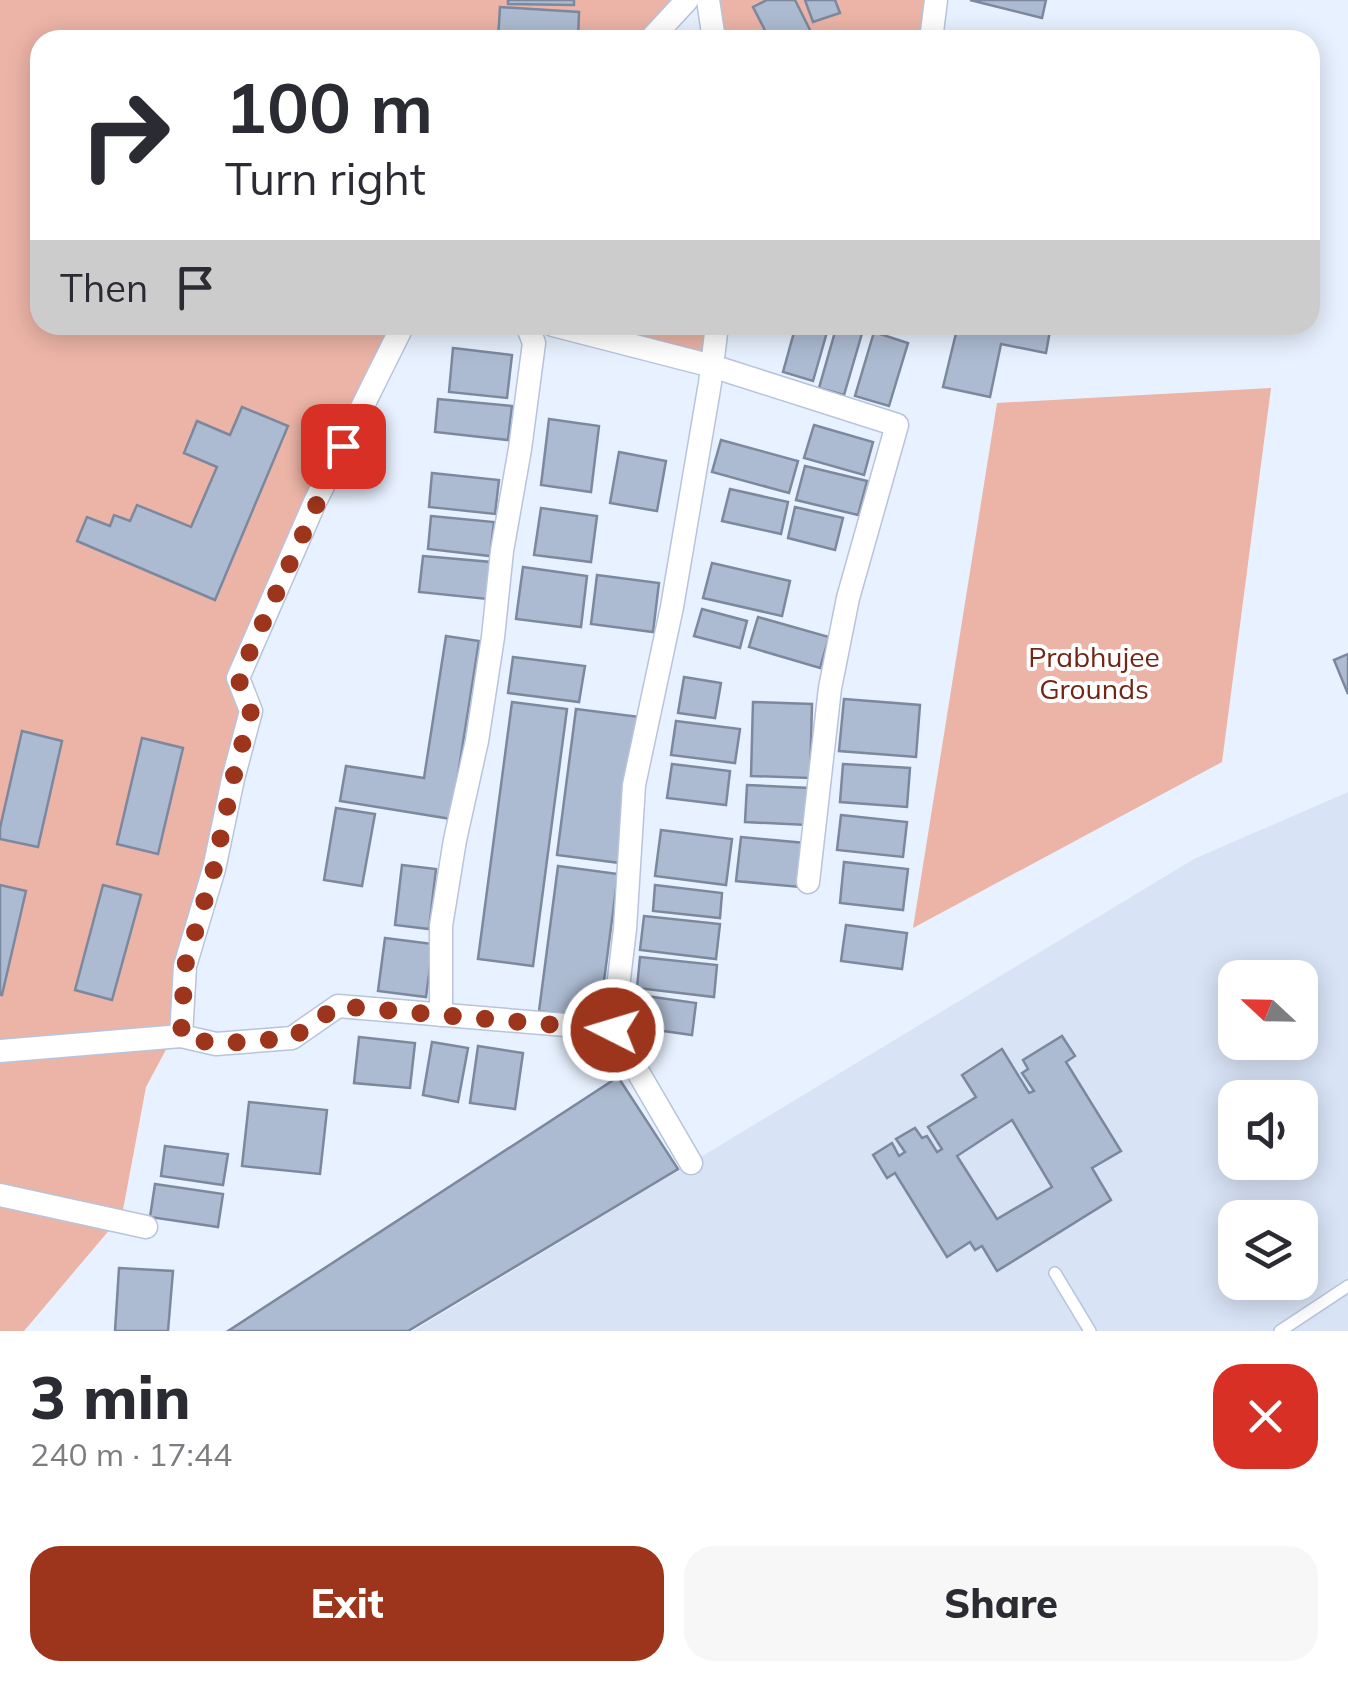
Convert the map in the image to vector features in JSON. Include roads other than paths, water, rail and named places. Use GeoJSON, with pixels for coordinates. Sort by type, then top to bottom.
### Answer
{"type":"FeatureCollection","features":[{"type":"Feature","properties":{"kind":"street"},"geometry":{"type":"LineString","coordinates":[[659,30],[687,0]]}},
{"type":"Feature","properties":{"kind":"street"},"geometry":{"type":"LineString","coordinates":[[708,0],[712,30]]}},
{"type":"Feature","properties":{"kind":"street"},"geometry":{"type":"LineString","coordinates":[[932,30],[936,0]]}},
{"type":"Feature","properties":{"kind":"street"},"geometry":{"type":"LineString","coordinates":[[181,1036],[185,966],[214,869],[251,711],[238,678],[316,502],[398,335]]}},
{"type":"Feature","properties":{"kind":"street"},"geometry":{"type":"LineString","coordinates":[[441,1015],[441,926],[494,637],[502,551],[534,344],[531,335]]}},
{"type":"Feature","properties":{"kind":"street"},"geometry":{"type":"LineString","coordinates":[[592,335],[712,366],[897,424],[848,598],[830,688],[808,882]]}},
{"type":"Feature","properties":{"kind":"street"},"geometry":{"type":"LineString","coordinates":[[691,1163],[613,1030],[626,929],[634,785],[672,607],[716,335]]}},
{"type":"Feature","properties":{"kind":"street"},"geometry":{"type":"LineString","coordinates":[[0,1051],[181,1036],[216,1044],[292,1038],[338,1006],[613,1030]]}},
{"type":"Feature","properties":{"kind":"street"},"geometry":{"type":"LineString","coordinates":[[0,1196],[146,1227]]}},
{"type":"Feature","properties":{"kind":"lane"},"geometry":{"type":"LineString","coordinates":[[1055,1273],[1090,1331]]}},
{"type":"Feature","properties":{"kind":"lane"},"geometry":{"type":"LineString","coordinates":[[1280,1331],[1348,1286]]}},
{"type":"Feature","properties":{"kind":"park label","name":"Prabhujee Grounds"},"geometry":{"type":"Point","coordinates":[1094,673]}}]}
